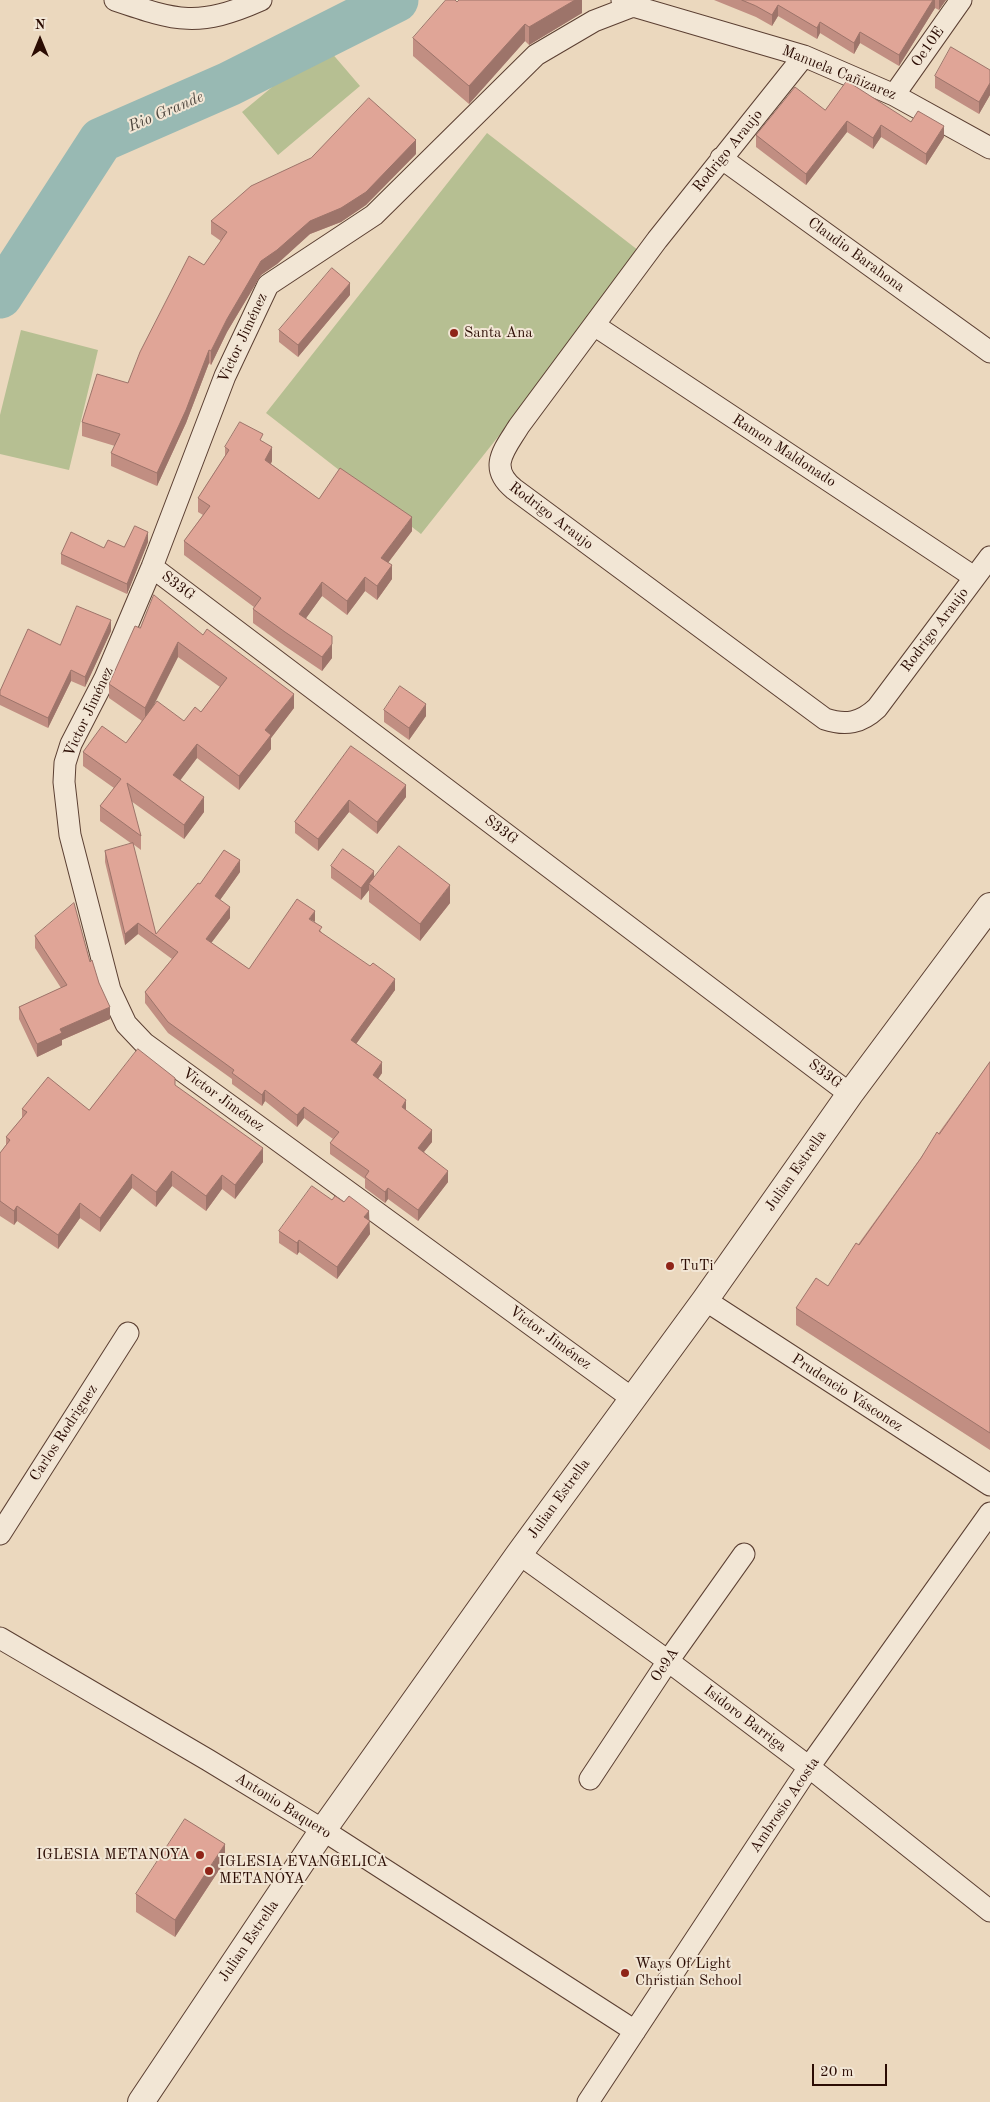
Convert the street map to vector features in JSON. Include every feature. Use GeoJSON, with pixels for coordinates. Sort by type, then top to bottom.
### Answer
{"type":"FeatureCollection","features":[{"type":"Feature","properties":{"kind":"street"},"geometry":{"type":"LineString","coordinates":[[115,0],[167,17],[198,19],[232,13],[261,0]]}},
{"type":"Feature","properties":{"kind":"street","name":"Oe10E"},"geometry":{"type":"LineString","coordinates":[[894,95],[961,0]]}},
{"type":"Feature","properties":{"kind":"street","name":"Manuela Cañizarez"},"geometry":{"type":"LineString","coordinates":[[627,3],[804,56],[894,95],[990,148]]}},
{"type":"Feature","properties":{"kind":"street","name":"Victor Jiménez"},"geometry":{"type":"LineString","coordinates":[[627,3],[536,55],[374,215],[268,285],[225,376],[152,567],[105,678],[72,744],[65,763],[64,782],[70,835],[110,990],[126,1024],[144,1043],[633,1399]]}},
{"type":"Feature","properties":{"kind":"street","name":"Rodrigo Araujo"},"geometry":{"type":"LineString","coordinates":[[804,56],[721,158],[594,325],[503,451],[500,468],[502,476],[522,495],[825,719],[848,724],[869,716],[990,557]]}},
{"type":"Feature","properties":{"kind":"street","name":"Claudio Barahona"},"geometry":{"type":"LineString","coordinates":[[721,158],[990,352]]}},
{"type":"Feature","properties":{"kind":"street","name":"Ramon Maldonado"},"geometry":{"type":"LineString","coordinates":[[594,325],[974,577]]}},
{"type":"Feature","properties":{"kind":"street","name":"S33G"},"geometry":{"type":"LineString","coordinates":[[152,567],[850,1094]]}},
{"type":"Feature","properties":{"kind":"street","name":"Julian Estrella"},"geometry":{"type":"LineString","coordinates":[[141,2102],[323,1830],[518,1554],[705,1300],[850,1094],[990,906]]}},
{"type":"Feature","properties":{"kind":"street","name":"Prudencio Vásconez"},"geometry":{"type":"LineString","coordinates":[[705,1300],[990,1485]]}},
{"type":"Feature","properties":{"kind":"street","name":"Carlos Rodriguez"},"geometry":{"type":"LineString","coordinates":[[0,1534],[128,1333]]}},
{"type":"Feature","properties":{"kind":"street","name":"Ambrosio Acosta"},"geometry":{"type":"LineString","coordinates":[[588,2102],[809,1767],[990,1513]]}},
{"type":"Feature","properties":{"kind":"street","name":"Isidoro Barriga"},"geometry":{"type":"LineString","coordinates":[[518,1554],[668,1661],[809,1767],[990,1911]]}},
{"type":"Feature","properties":{"kind":"street","name":"Oe9A"},"geometry":{"type":"LineString","coordinates":[[590,1779],[668,1661],[744,1554]]}},
{"type":"Feature","properties":{"kind":"street","name":"Antonio Baquero"},"geometry":{"type":"LineString","coordinates":[[0,1638],[323,1830],[635,2032]]}},
{"type":"Feature","properties":{"kind":"green space"},"geometry":{"type":"Polygon","coordinates":[[[324,44],[360,86],[278,155],[242,112],[324,44]]]}},
{"type":"Feature","properties":{"kind":"green space","name":"Santa Ana"},"geometry":{"type":"Polygon","coordinates":[[[487,133],[643,254],[421,534],[266,413],[487,133]]]}},
{"type":"Feature","properties":{"kind":"green space"},"geometry":{"type":"Polygon","coordinates":[[[21,330],[98,350],[69,470],[0,454],[0,415],[21,330]]]}},
{"type":"Feature","properties":{"kind":"building"},"geometry":{"type":"Polygon","coordinates":[[[446,0],[455,0],[457,2],[459,0],[575,0],[529,27],[525,24],[469,86],[413,38],[446,0]]]}},
{"type":"Feature","properties":{"kind":"building"},"geometry":{"type":"Polygon","coordinates":[[[742,0],[933,0],[899,55],[860,32],[854,43],[820,22],[817,28],[778,5],[772,15],[742,0]]]}},
{"type":"Feature","properties":{"kind":"building"},"geometry":{"type":"Polygon","coordinates":[[[951,47],[990,70],[990,83],[979,102],[935,76],[951,47]]]}},
{"type":"Feature","properties":{"kind":"building"},"geometry":{"type":"Polygon","coordinates":[[[847,81],[911,122],[918,111],[944,126],[926,154],[881,125],[873,138],[847,121],[806,174],[756,135],[795,87],[825,110],[847,81]]]}},
{"type":"Feature","properties":{"kind":"building"},"geometry":{"type":"Polygon","coordinates":[[[369,98],[416,140],[366,192],[341,208],[310,221],[277,250],[261,261],[227,319],[211,351],[209,350],[186,410],[157,473],[111,453],[120,434],[82,422],[97,374],[128,383],[140,352],[189,256],[204,265],[227,232],[211,221],[251,186],[311,158],[369,98]]]}},
{"type":"Feature","properties":{"kind":"building"},"geometry":{"type":"Polygon","coordinates":[[[332,268],[350,283],[298,345],[279,330],[332,268]]]}},
{"type":"Feature","properties":{"kind":"building"},"geometry":{"type":"Polygon","coordinates":[[[240,422],[263,434],[260,440],[272,447],[265,460],[319,499],[340,468],[412,517],[381,558],[392,565],[377,586],[365,577],[347,601],[322,582],[299,614],[332,636],[332,644],[322,657],[253,609],[261,598],[184,541],[210,506],[198,498],[229,450],[225,447],[240,422]]]}},
{"type":"Feature","properties":{"kind":"building"},"geometry":{"type":"Polygon","coordinates":[[[135,526],[148,532],[127,584],[61,554],[71,532],[104,548],[108,540],[124,547],[135,526]]]}},
{"type":"Feature","properties":{"kind":"building"},"geometry":{"type":"Polygon","coordinates":[[[154,595],[203,635],[207,629],[294,694],[265,730],[271,735],[239,776],[197,744],[173,775],[204,797],[184,825],[127,783],[141,836],[100,806],[121,779],[83,752],[102,726],[126,743],[157,701],[184,721],[195,707],[201,712],[227,678],[178,642],[145,708],[109,684],[135,626],[140,628],[154,595]]]}},
{"type":"Feature","properties":{"kind":"building"},"geometry":{"type":"Polygon","coordinates":[[[77,606],[111,620],[85,677],[71,670],[48,718],[0,695],[0,691],[28,629],[60,645],[77,606]]]}},
{"type":"Feature","properties":{"kind":"building"},"geometry":{"type":"Polygon","coordinates":[[[400,686],[426,704],[409,728],[384,710],[400,686]]]}},
{"type":"Feature","properties":{"kind":"building"},"geometry":{"type":"Polygon","coordinates":[[[351,746],[406,785],[377,822],[349,800],[318,839],[295,822],[351,746]]]}},
{"type":"Feature","properties":{"kind":"building"},"geometry":{"type":"Polygon","coordinates":[[[133,843],[156,934],[198,883],[200,884],[224,850],[240,860],[215,896],[230,907],[206,939],[249,969],[297,899],[315,911],[309,919],[322,927],[319,931],[370,966],[373,963],[395,979],[351,1040],[382,1062],[373,1075],[406,1100],[402,1107],[432,1130],[418,1148],[448,1171],[418,1210],[388,1188],[385,1192],[365,1177],[369,1171],[330,1143],[339,1132],[304,1107],[297,1115],[265,1090],[262,1095],[232,1073],[234,1070],[168,1022],[145,992],[178,952],[138,923],[125,934],[105,851],[133,843]]]}},
{"type":"Feature","properties":{"kind":"building"},"geometry":{"type":"Polygon","coordinates":[[[399,846],[450,885],[420,924],[369,884],[399,846]]]}},
{"type":"Feature","properties":{"kind":"building"},"geometry":{"type":"Polygon","coordinates":[[[343,849],[374,871],[361,888],[331,866],[343,849]]]}},
{"type":"Feature","properties":{"kind":"building"},"geometry":{"type":"Polygon","coordinates":[[[74,903],[90,962],[92,960],[99,983],[110,1007],[60,1029],[62,1033],[37,1044],[19,1007],[67,985],[35,936],[74,903]]]}},
{"type":"Feature","properties":{"kind":"building"},"geometry":{"type":"Polygon","coordinates":[[[138,1049],[175,1078],[175,1085],[263,1148],[235,1185],[222,1175],[206,1196],[172,1171],[156,1192],[132,1174],[100,1218],[80,1203],[58,1235],[17,1206],[14,1211],[0,1201],[0,1153],[10,1140],[6,1137],[27,1112],[22,1109],[48,1077],[89,1110],[138,1049]]]}},
{"type":"Feature","properties":{"kind":"building"},"geometry":{"type":"Polygon","coordinates":[[[990,1062],[990,1433],[796,1308],[816,1278],[828,1286],[856,1243],[859,1245],[921,1158],[937,1132],[939,1134],[990,1062]]]}},
{"type":"Feature","properties":{"kind":"building"},"geometry":{"type":"Polygon","coordinates":[[[312,1186],[332,1200],[335,1196],[344,1202],[349,1196],[369,1211],[364,1217],[370,1221],[337,1267],[299,1240],[297,1243],[279,1231],[312,1186]]]}},
{"type":"Feature","properties":{"kind":"building"},"geometry":{"type":"Polygon","coordinates":[[[185,1819],[225,1844],[175,1920],[136,1894],[185,1819]]]}},
{"type":"Feature","properties":{"kind":"waterway","name":"Rio Grande"},"geometry":{"type":"LineString","coordinates":[[0,296],[101,140],[229,84],[396,0]]}},
{"type":"Feature","properties":{"kind":"place","name":"Santa Ana"},"geometry":{"type":"Point","coordinates":[454,333]}},
{"type":"Feature","properties":{"kind":"place","name":"TuTi"},"geometry":{"type":"Point","coordinates":[670,1266]}},
{"type":"Feature","properties":{"kind":"place","name":"IGLESIA METANOYA"},"geometry":{"type":"Point","coordinates":[200,1855]}},
{"type":"Feature","properties":{"kind":"place","name":"IGLESIA EVANGELICA METANOYA"},"geometry":{"type":"Point","coordinates":[209,1871]}},
{"type":"Feature","properties":{"kind":"place","name":"Ways Of Light Christian School"},"geometry":{"type":"Point","coordinates":[625,1973]}}]}
